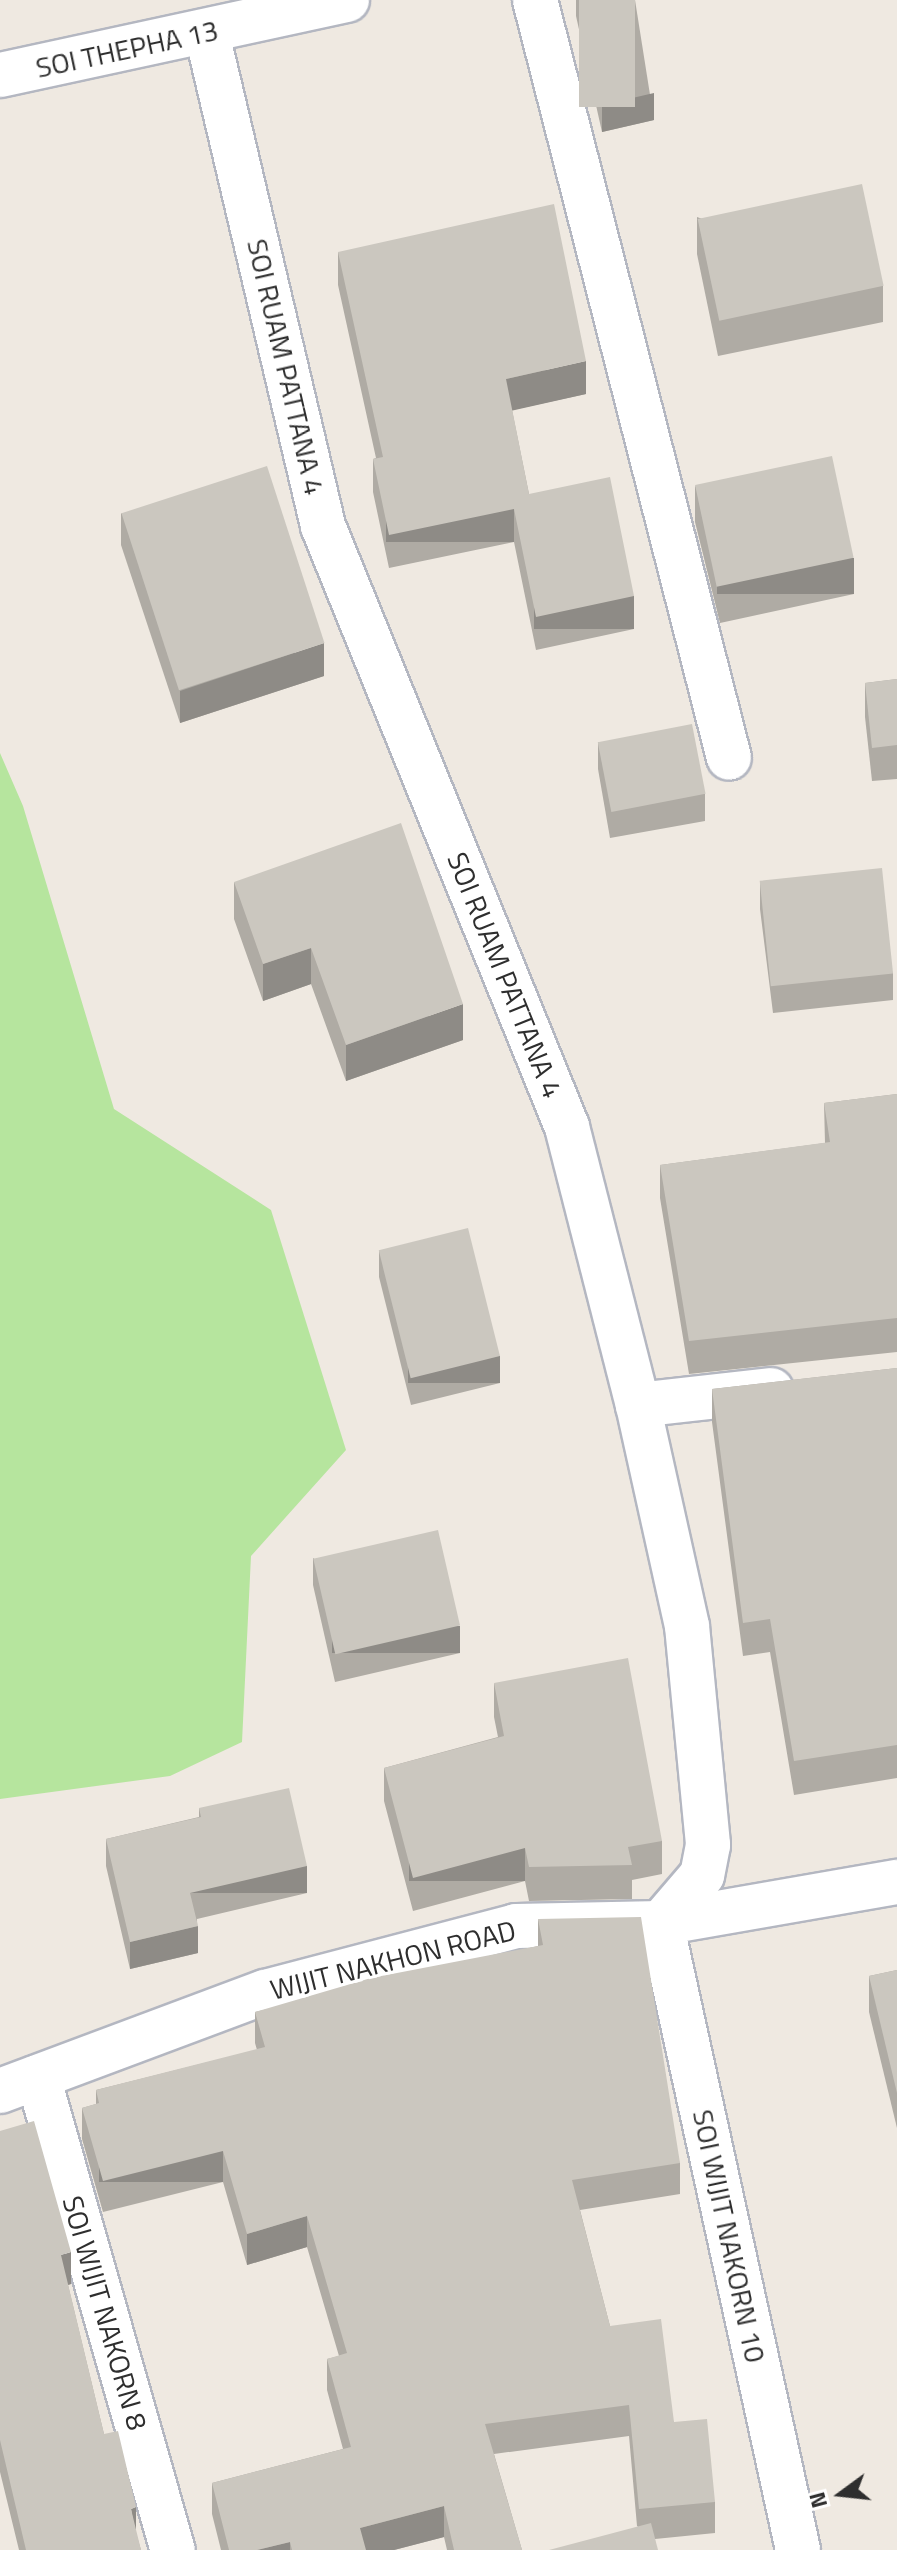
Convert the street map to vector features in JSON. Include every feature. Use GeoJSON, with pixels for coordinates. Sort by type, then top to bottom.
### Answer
{"type":"FeatureCollection","features":[{"type":"Feature","properties":{"kind":"street","name":"SOI THEPHA 13"},"geometry":{"type":"LineString","coordinates":[[0,75],[207,34],[347,0]]}},
{"type":"Feature","properties":{"kind":"street"},"geometry":{"type":"LineString","coordinates":[[535,0],[729,758]]}},
{"type":"Feature","properties":{"kind":"street","name":"SOI RUAM PATTANA 4"},"geometry":{"type":"LineString","coordinates":[[207,34],[323,526],[567,1127],[638,1405],[687,1626],[708,1845],[702,1875],[661,1923]]}},
{"type":"Feature","properties":{"kind":"street"},"geometry":{"type":"LineString","coordinates":[[638,1405],[806,1386]]}},
{"type":"Feature","properties":{"kind":"street","name":"WIJIT NAKHON ROAD"},"geometry":{"type":"LineString","coordinates":[[19,2084],[265,1992],[516,1926],[661,1923],[897,1882]]}},
{"type":"Feature","properties":{"kind":"street","name":"SOI WIJIT NAKORN 10"},"geometry":{"type":"LineString","coordinates":[[661,1923],[798,2550]]}},
{"type":"Feature","properties":{"kind":"street","name":"SOI WIJIT NAKORN 8"},"geometry":{"type":"LineString","coordinates":[[19,2084],[173,2550]]}},
{"type":"Feature","properties":{"kind":"green space"},"geometry":{"type":"Polygon","coordinates":[[[0,753],[23,806],[114,1109],[271,1210],[346,1450],[251,1556],[242,1742],[170,1776],[0,1799],[0,753]]]}},
{"type":"Feature","properties":{"kind":"building"},"geometry":{"type":"Polygon","coordinates":[[[579,0],[635,0],[635,107],[579,107],[579,0]]]}},
{"type":"Feature","properties":{"kind":"building"},"geometry":{"type":"Polygon","coordinates":[[[862,184],[884,286],[719,321],[698,219],[862,184]]]}},
{"type":"Feature","properties":{"kind":"building"},"geometry":{"type":"Polygon","coordinates":[[[554,204],[586,361],[506,379],[529,494],[610,477],[634,596],[536,617],[514,509],[389,535],[373,459],[383,457],[338,252],[554,204]]]}},
{"type":"Feature","properties":{"kind":"building"},"geometry":{"type":"Polygon","coordinates":[[[832,456],[854,558],[717,587],[695,485],[832,456]]]}},
{"type":"Feature","properties":{"kind":"building"},"geometry":{"type":"Polygon","coordinates":[[[267,466],[324,643],[179,690],[121,513],[267,466]]]}},
{"type":"Feature","properties":{"kind":"building"},"geometry":{"type":"Polygon","coordinates":[[[897,679],[897,745],[872,748],[865,683],[897,679]]]}},
{"type":"Feature","properties":{"kind":"building"},"geometry":{"type":"Polygon","coordinates":[[[692,724],[706,794],[611,812],[598,742],[692,724]]]}},
{"type":"Feature","properties":{"kind":"building"},"geometry":{"type":"Polygon","coordinates":[[[401,823],[463,1004],[346,1045],[311,948],[263,964],[234,882],[401,823]]]}},
{"type":"Feature","properties":{"kind":"building"},"geometry":{"type":"Polygon","coordinates":[[[882,868],[893,973],[771,986],[760,881],[882,868]]]}},
{"type":"Feature","properties":{"kind":"building"},"geometry":{"type":"Polygon","coordinates":[[[897,1094],[897,1318],[689,1341],[660,1165],[830,1142],[824,1103],[897,1094]]]}},
{"type":"Feature","properties":{"kind":"building"},"geometry":{"type":"Polygon","coordinates":[[[468,1228],[500,1356],[411,1378],[379,1250],[468,1228]]]}},
{"type":"Feature","properties":{"kind":"building"},"geometry":{"type":"Polygon","coordinates":[[[897,1368],[897,1745],[794,1761],[770,1619],[743,1623],[712,1389],[897,1368]]]}},
{"type":"Feature","properties":{"kind":"building"},"geometry":{"type":"Polygon","coordinates":[[[438,1530],[460,1625],[335,1654],[313,1559],[438,1530]]]}},
{"type":"Feature","properties":{"kind":"building"},"geometry":{"type":"Polygon","coordinates":[[[628,1658],[662,1841],[628,1847],[632,1865],[529,1867],[525,1848],[413,1878],[384,1768],[504,1736],[494,1683],[628,1658]]]}},
{"type":"Feature","properties":{"kind":"building"},"geometry":{"type":"Polygon","coordinates":[[[289,1788],[307,1866],[190,1893],[198,1926],[130,1942],[106,1839],[201,1817],[199,1808],[289,1788]]]}},
{"type":"Feature","properties":{"kind":"building"},"geometry":{"type":"Polygon","coordinates":[[[641,1917],[680,2163],[572,2180],[610,2326],[661,2319],[674,2422],[707,2419],[715,2502],[639,2509],[629,2405],[485,2424],[522,2550],[454,2550],[444,2506],[360,2528],[366,2550],[292,2550],[290,2542],[257,2550],[229,2550],[212,2483],[351,2447],[327,2359],[347,2353],[307,2216],[247,2234],[223,2151],[103,2181],[82,2108],[99,2103],[96,2090],[265,2047],[255,2012],[371,1978],[543,1945],[538,1919],[641,1917]]]}},
{"type":"Feature","properties":{"kind":"building"},"geometry":{"type":"Polygon","coordinates":[[[897,1970],[897,2093],[869,1976],[897,1970]]]}},
{"type":"Feature","properties":{"kind":"building"},"geometry":{"type":"Polygon","coordinates":[[[34,2121],[71,2252],[61,2255],[104,2434],[118,2431],[136,2507],[131,2509],[141,2550],[26,2550],[0,2440],[0,2131],[34,2121]]]}},
{"type":"Feature","properties":{"kind":"building"},"geometry":{"type":"Polygon","coordinates":[[[651,2523],[658,2550],[549,2550],[651,2523]]]}}]}
